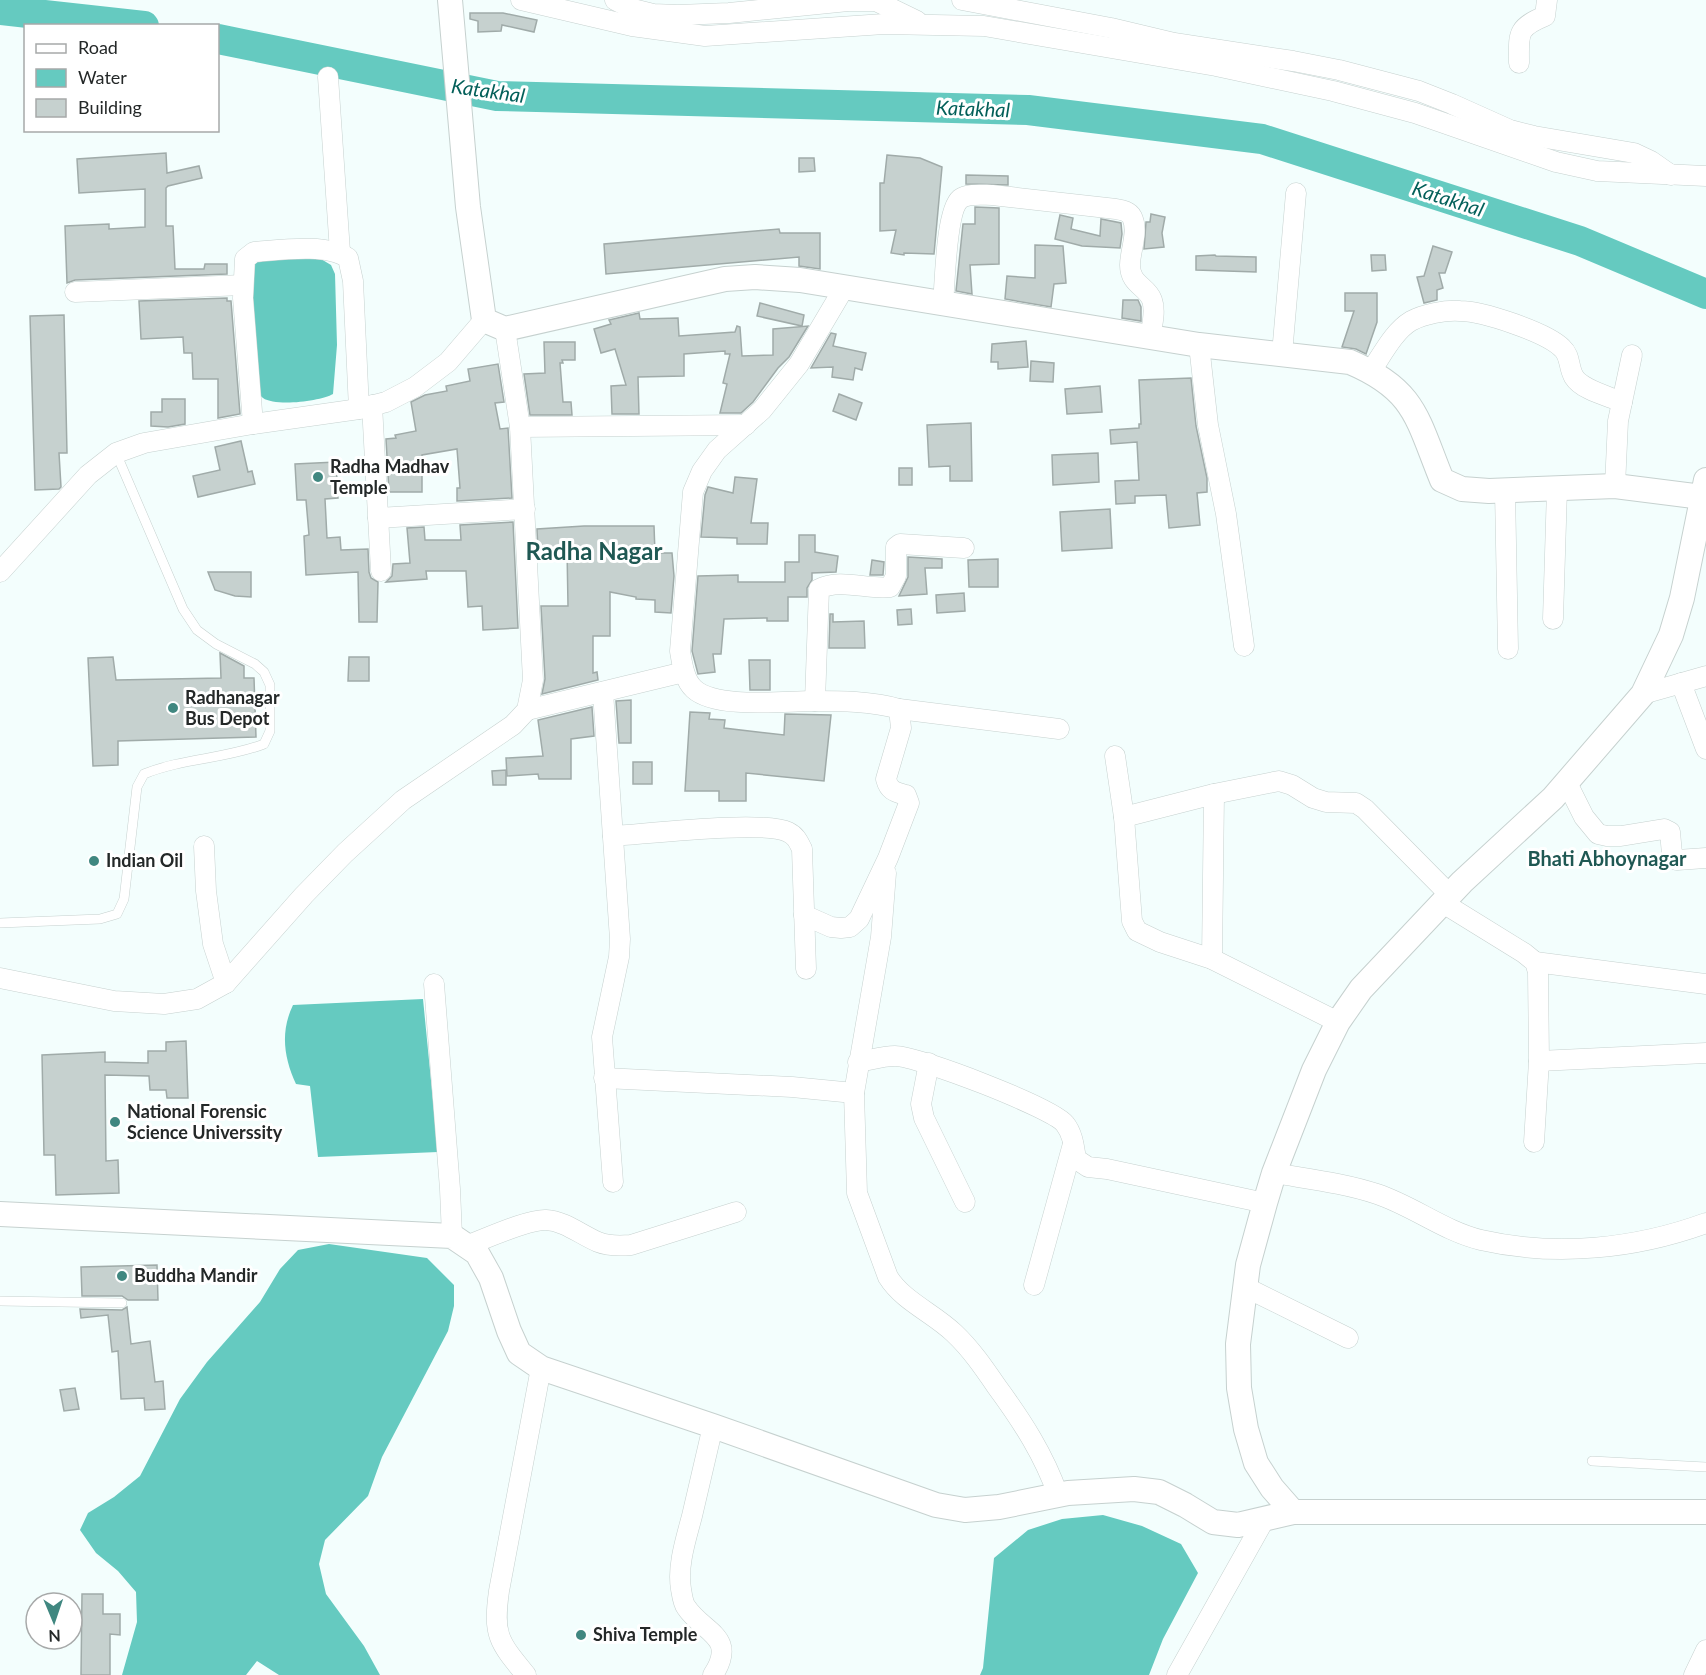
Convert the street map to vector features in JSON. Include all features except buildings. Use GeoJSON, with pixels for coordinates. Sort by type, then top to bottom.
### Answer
{"type":"FeatureCollection","features":[{"type":"Feature","properties":{"kind":"street"},"geometry":{"type":"LineString","coordinates":[[521,0],[632,26],[705,36],[884,24],[984,26],[1216,66],[1333,91],[1415,113],[1556,162],[1597,171],[1706,176]]}},
{"type":"Feature","properties":{"kind":"street"},"geometry":{"type":"LineString","coordinates":[[615,0],[633,9],[653,14],[678,15],[729,13],[848,1],[880,1],[925,24]]}},
{"type":"Feature","properties":{"kind":"street"},"geometry":{"type":"LineString","coordinates":[[962,0],[1111,28],[1174,43],[1293,61],[1373,79],[1430,95],[1510,130],[1634,153],[1651,161],[1671,175]]}},
{"type":"Feature","properties":{"kind":"street"},"geometry":{"type":"LineString","coordinates":[[1519,63],[1521,30],[1527,23],[1545,16],[1547,0]]}},
{"type":"Feature","properties":{"kind":"street"},"geometry":{"type":"LineString","coordinates":[[0,978],[114,1001],[164,1004],[197,999],[226,983],[304,895],[403,800],[513,725],[527,710],[533,680],[520,427],[494,325],[468,207],[450,5]]}},
{"type":"Feature","properties":{"kind":"street"},"geometry":{"type":"LineString","coordinates":[[328,78],[340,252]]}},
{"type":"Feature","properties":{"kind":"street"},"geometry":{"type":"LineString","coordinates":[[1282,354],[1296,193]]}},
{"type":"Feature","properties":{"kind":"street"},"geometry":{"type":"LineString","coordinates":[[943,304],[950,222],[953,208],[961,198],[992,195],[1116,209],[1127,212],[1132,217],[1134,228],[1130,266],[1132,277],[1151,298],[1154,307],[1150,338]]}},
{"type":"Feature","properties":{"kind":"street"},"geometry":{"type":"LineString","coordinates":[[252,424],[243,285],[245,259],[254,252],[326,249],[340,252],[348,258],[351,268],[378,518],[381,571]]}},
{"type":"Feature","properties":{"kind":"street"},"geometry":{"type":"LineString","coordinates":[[0,572],[88,475],[116,453],[144,443],[386,402],[415,387],[494,325],[725,279],[800,280],[1150,338],[1350,362],[1371,371],[1399,391],[1415,412],[1442,480],[1462,489],[1505,491],[1615,486],[1704,488],[1682,598],[1671,635],[1643,694],[1567,783],[1447,899],[1361,989],[1338,1022],[1314,1070],[1274,1173],[1265,1203],[1248,1265],[1238,1344],[1239,1388],[1245,1429],[1256,1463],[1272,1488],[1293,1512]]}},
{"type":"Feature","properties":{"kind":"street"},"geometry":{"type":"LineString","coordinates":[[75,292],[243,285]]}},
{"type":"Feature","properties":{"kind":"street"},"geometry":{"type":"LineString","coordinates":[[844,288],[799,364],[781,388],[717,450],[702,471],[693,492],[680,651],[684,672],[695,689],[718,700],[815,701],[884,705],[899,709],[1059,729]]}},
{"type":"Feature","properties":{"kind":"street"},"geometry":{"type":"LineString","coordinates":[[1371,371],[1399,331],[1411,321],[1424,316],[1460,310],[1520,327],[1552,340],[1568,354],[1573,375],[1579,383],[1622,402]]}},
{"type":"Feature","properties":{"kind":"street"},"geometry":{"type":"LineString","coordinates":[[1199,345],[1211,444],[1226,514],[1244,646]]}},
{"type":"Feature","properties":{"kind":"street"},"geometry":{"type":"LineString","coordinates":[[1615,486],[1618,421],[1632,355]]}},
{"type":"Feature","properties":{"kind":"street"},"geometry":{"type":"LineString","coordinates":[[520,427],[746,424]]}},
{"type":"Feature","properties":{"kind":"street"},"geometry":{"type":"LineString","coordinates":[[1553,619],[1557,489]]}},
{"type":"Feature","properties":{"kind":"street"},"geometry":{"type":"LineString","coordinates":[[1505,491],[1508,649]]}},
{"type":"Feature","properties":{"kind":"street"},"geometry":{"type":"LineString","coordinates":[[378,518],[525,509]]}},
{"type":"Feature","properties":{"kind":"street"},"geometry":{"type":"LineString","coordinates":[[815,701],[819,589],[837,585],[890,587],[896,576],[896,547],[900,544],[964,548]]}},
{"type":"Feature","properties":{"kind":"street"},"geometry":{"type":"LineString","coordinates":[[527,710],[684,672]]}},
{"type":"Feature","properties":{"kind":"street"},"geometry":{"type":"LineString","coordinates":[[1643,694],[1706,676]]}},
{"type":"Feature","properties":{"kind":"street"},"geometry":{"type":"LineString","coordinates":[[1681,683],[1706,749]]}},
{"type":"Feature","properties":{"kind":"street"},"geometry":{"type":"LineString","coordinates":[[603,692],[620,939],[619,957],[602,1037],[613,1182]]}},
{"type":"Feature","properties":{"kind":"street"},"geometry":{"type":"LineString","coordinates":[[804,915],[831,927],[850,927],[859,919],[888,858],[908,811],[909,803],[906,795],[894,792],[888,787],[886,779],[901,728],[899,709]]}},
{"type":"Feature","properties":{"kind":"street"},"geometry":{"type":"LineString","coordinates":[[1115,756],[1124,817],[1132,921],[1137,931],[1160,942],[1212,959],[1338,1022]]}},
{"type":"Feature","properties":{"kind":"street"},"geometry":{"type":"LineString","coordinates":[[1124,817],[1214,794],[1279,781],[1326,802],[1356,803],[1365,809],[1447,899],[1535,962],[1706,984]]}},
{"type":"Feature","properties":{"kind":"street"},"geometry":{"type":"LineString","coordinates":[[1567,783],[1584,818],[1599,834],[1621,836],[1664,829],[1670,832],[1672,854],[1677,860],[1706,858]]}},
{"type":"Feature","properties":{"kind":"street"},"geometry":{"type":"LineString","coordinates":[[1212,959],[1214,794]]}},
{"type":"Feature","properties":{"kind":"street"},"geometry":{"type":"LineString","coordinates":[[613,836],[745,827],[786,831],[797,838],[802,849],[806,969]]}},
{"type":"Feature","properties":{"kind":"street"},"geometry":{"type":"LineString","coordinates":[[204,846],[206,891],[213,944],[226,983]]}},
{"type":"Feature","properties":{"kind":"street"},"geometry":{"type":"LineString","coordinates":[[888,858],[881,937],[854,1093],[857,1194],[888,1277],[895,1288],[942,1322],[975,1354],[1024,1425],[1051,1475],[1058,1495]]}},
{"type":"Feature","properties":{"kind":"street"},"geometry":{"type":"LineString","coordinates":[[1534,1142],[1539,1060],[1538,972],[1535,962]]}},
{"type":"Feature","properties":{"kind":"street"},"geometry":{"type":"LineString","coordinates":[[434,984],[450,1189],[459,1241],[477,1253],[491,1278],[509,1332],[519,1353],[541,1368],[936,1505],[965,1510],[999,1507],[1058,1495],[1134,1489],[1159,1492],[1213,1522],[1238,1526],[1293,1512],[1706,1512]]}},
{"type":"Feature","properties":{"kind":"street"},"geometry":{"type":"LineString","coordinates":[[1539,1060],[1706,1053]]}},
{"type":"Feature","properties":{"kind":"street"},"geometry":{"type":"LineString","coordinates":[[858,1062],[894,1056],[929,1063],[1047,1111],[1064,1122],[1071,1134],[1076,1159],[1088,1167],[1107,1169],[1265,1203]]}},
{"type":"Feature","properties":{"kind":"street"},"geometry":{"type":"LineString","coordinates":[[929,1063],[921,1104],[924,1118],[965,1202]]}},
{"type":"Feature","properties":{"kind":"street"},"geometry":{"type":"LineString","coordinates":[[604,1078],[792,1087],[854,1093]]}},
{"type":"Feature","properties":{"kind":"street"},"geometry":{"type":"LineString","coordinates":[[1034,1285],[1073,1144]]}},
{"type":"Feature","properties":{"kind":"street"},"geometry":{"type":"LineString","coordinates":[[1274,1173],[1376,1194],[1451,1229],[1481,1240],[1527,1246],[1565,1248],[1629,1245],[1658,1239],[1706,1223]]}},
{"type":"Feature","properties":{"kind":"street"},"geometry":{"type":"LineString","coordinates":[[0,1214],[459,1241],[545,1220],[576,1230],[599,1242],[617,1246],[630,1245],[736,1212]]}},
{"type":"Feature","properties":{"kind":"street"},"geometry":{"type":"LineString","coordinates":[[1245,1287],[1348,1338]]}},
{"type":"Feature","properties":{"kind":"street"},"geometry":{"type":"LineString","coordinates":[[526,1675],[499,1638],[496,1618],[499,1591],[541,1368]]}},
{"type":"Feature","properties":{"kind":"street"},"geometry":{"type":"LineString","coordinates":[[713,1426],[682,1562],[681,1587],[686,1607],[717,1638],[722,1652],[721,1663],[713,1675]]}},
{"type":"Feature","properties":{"kind":"street"},"geometry":{"type":"LineString","coordinates":[[1177,1675],[1264,1520]]}},
{"type":"Feature","properties":{"kind":"street"},"geometry":{"type":"LineString","coordinates":[[1694,1675],[1706,1650]]}},
{"type":"Feature","properties":{"kind":"lane"},"geometry":{"type":"LineString","coordinates":[[0,923],[100,919],[117,914],[124,899],[138,787],[144,774],[159,768],[246,751],[264,744],[270,731],[270,686],[264,672],[255,664],[216,644],[196,630],[183,609],[116,453]]}},
{"type":"Feature","properties":{"kind":"lane"},"geometry":{"type":"LineString","coordinates":[[0,1301],[122,1303]]}},
{"type":"Feature","properties":{"kind":"lane"},"geometry":{"type":"LineString","coordinates":[[1592,1461],[1706,1467]]}},
{"type":"Feature","properties":{"kind":"water"},"geometry":{"type":"Polygon","coordinates":[[[257,259],[321,259],[331,265],[335,274],[337,345],[333,394],[309,401],[288,403],[269,401],[263,398],[254,387],[249,276],[257,259]]]}},
{"type":"Feature","properties":{"kind":"water"},"geometry":{"type":"Polygon","coordinates":[[[423,999],[438,1152],[318,1157],[310,1086],[296,1084],[286,1055],[286,1025],[293,1005],[423,999]]]}},
{"type":"Feature","properties":{"kind":"water"},"geometry":{"type":"Polygon","coordinates":[[[329,1244],[427,1258],[454,1285],[454,1306],[448,1331],[382,1457],[368,1496],[325,1540],[319,1564],[326,1594],[364,1646],[380,1675],[279,1675],[257,1661],[246,1675],[122,1675],[137,1622],[136,1592],[118,1571],[96,1553],[80,1530],[88,1513],[114,1497],[140,1476],[180,1399],[207,1362],[260,1302],[280,1269],[298,1250],[329,1244]]]}},
{"type":"Feature","properties":{"kind":"water"},"geometry":{"type":"Polygon","coordinates":[[[1103,1515],[1142,1526],[1181,1544],[1198,1573],[1163,1639],[1149,1675],[980,1675],[983,1668],[994,1558],[1028,1530],[1062,1519],[1103,1515]]]}},
{"type":"Feature","properties":{"kind":"waterway","name":"Katakhal"},"geometry":{"type":"LineString","coordinates":[[0,10],[126,24]]}},
{"type":"Feature","properties":{"kind":"waterway","name":"Katakhal"},"geometry":{"type":"LineString","coordinates":[[219,39],[497,96],[1028,110],[1262,139],[1580,241],[1706,294]]}},
{"type":"Feature","properties":{"kind":"place","name":"Radha Madhav Temple"},"geometry":{"type":"Point","coordinates":[318,477]}},
{"type":"Feature","properties":{"kind":"place","name":"Radhanagar Bus Depot"},"geometry":{"type":"Point","coordinates":[173,708]}},
{"type":"Feature","properties":{"kind":"place","name":"Indian Oil"},"geometry":{"type":"Point","coordinates":[94,861]}},
{"type":"Feature","properties":{"kind":"place","name":"National Forensic Science Universsity"},"geometry":{"type":"Point","coordinates":[115,1122]}},
{"type":"Feature","properties":{"kind":"place","name":"Buddha Mandir"},"geometry":{"type":"Point","coordinates":[122,1276]}},
{"type":"Feature","properties":{"kind":"place","name":"Shiva Temple"},"geometry":{"type":"Point","coordinates":[581,1635]}},
{"type":"Feature","properties":{"kind":"district","name":"Radha Nagar"},"geometry":{"type":"Point","coordinates":[594,552]}},
{"type":"Feature","properties":{"kind":"district","name":"Bhati Abhoynagar"},"geometry":{"type":"Point","coordinates":[1607,859]}}]}
